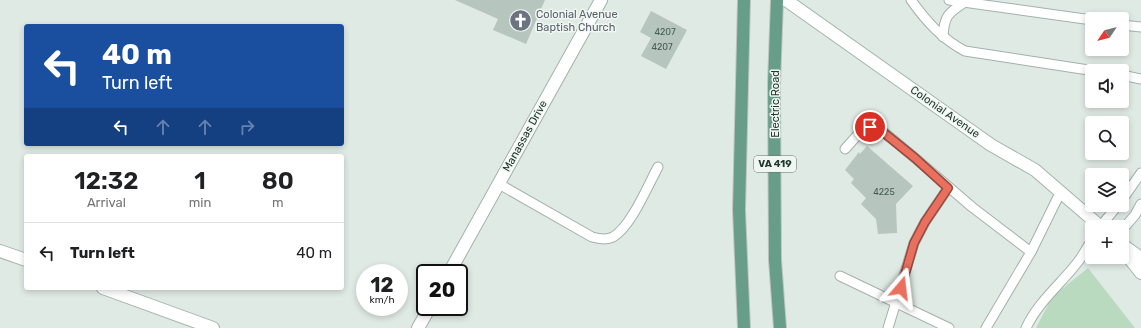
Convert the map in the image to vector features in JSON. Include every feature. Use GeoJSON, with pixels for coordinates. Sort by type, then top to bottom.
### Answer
{"type":"FeatureCollection","features":[{"type":"Feature","properties":{"kind":"main road","name":"VA 419"},"geometry":{"type":"LineString","coordinates":[[744,0],[739,210],[744,328]]}},
{"type":"Feature","properties":{"kind":"main road","name":"Electric Road"},"geometry":{"type":"LineString","coordinates":[[777,0],[774,84],[775,260],[780,328]]}},
{"type":"Feature","properties":{"kind":"street","name":"Manassas Drive"},"geometry":{"type":"LineString","coordinates":[[454,264],[601,0]]}},
{"type":"Feature","properties":{"kind":"street","name":"Colonial Avenue"},"geometry":{"type":"LineString","coordinates":[[786,0],[991,145],[1035,170],[1061,191],[1092,220]]}},
{"type":"Feature","properties":{"kind":"street"},"geometry":{"type":"LineString","coordinates":[[1129,250],[1141,258]]}},
{"type":"Feature","properties":{"kind":"street"},"geometry":{"type":"LineString","coordinates":[[0,251],[24,259]]}},
{"type":"Feature","properties":{"kind":"street"},"geometry":{"type":"LineString","coordinates":[[1129,258],[1141,273]]}},
{"type":"Feature","properties":{"kind":"street"},"geometry":{"type":"LineString","coordinates":[[108,290],[213,328]]}},
{"type":"Feature","properties":{"kind":"street"},"geometry":{"type":"LineString","coordinates":[[418,328],[425,316]]}},
{"type":"Feature","properties":{"kind":"lane"},"geometry":{"type":"LineString","coordinates":[[911,0],[936,32],[950,43],[965,51],[1085,69]]}},
{"type":"Feature","properties":{"kind":"lane"},"geometry":{"type":"LineString","coordinates":[[949,0],[1085,19]]}},
{"type":"Feature","properties":{"kind":"lane"},"geometry":{"type":"LineString","coordinates":[[943,37],[943,22],[950,11],[965,2]]}},
{"type":"Feature","properties":{"kind":"lane"},"geometry":{"type":"LineString","coordinates":[[1129,26],[1141,27]]}},
{"type":"Feature","properties":{"kind":"lane"},"geometry":{"type":"LineString","coordinates":[[1129,76],[1141,78]]}},
{"type":"Feature","properties":{"kind":"lane"},"geometry":{"type":"LineString","coordinates":[[845,149],[862,130],[870,127],[878,128],[915,158],[948,188],[1031,252]]}},
{"type":"Feature","properties":{"kind":"lane"},"geometry":{"type":"LineString","coordinates":[[499,184],[592,238],[601,239],[612,237],[619,233],[629,222],[658,167]]}},
{"type":"Feature","properties":{"kind":"lane"},"geometry":{"type":"LineString","coordinates":[[1129,190],[1141,174]]}},
{"type":"Feature","properties":{"kind":"lane"},"geometry":{"type":"LineString","coordinates":[[888,328],[914,243],[925,222],[948,188]]}},
{"type":"Feature","properties":{"kind":"lane"},"geometry":{"type":"LineString","coordinates":[[986,328],[1031,252],[1061,191]]}},
{"type":"Feature","properties":{"kind":"lane"},"geometry":{"type":"LineString","coordinates":[[1129,222],[1141,204]]}},
{"type":"Feature","properties":{"kind":"lane"},"geometry":{"type":"LineString","coordinates":[[1106,220],[1112,212]]}},
{"type":"Feature","properties":{"kind":"lane"},"geometry":{"type":"LineString","coordinates":[[1026,328],[1030,319],[1052,289],[1078,262],[1085,251]]}},
{"type":"Feature","properties":{"kind":"lane"},"geometry":{"type":"LineString","coordinates":[[840,276],[949,328]]}},
{"type":"Feature","properties":{"kind":"green space"},"geometry":{"type":"Polygon","coordinates":[[[1088,268],[1135,328],[1036,328],[1052,297],[1088,268]]]}},
{"type":"Feature","properties":{"kind":"building","name":"Colonial Avenue Baptish Church"},"geometry":{"type":"Polygon","coordinates":[[[455,0],[545,0],[526,44],[493,30],[498,19],[455,0]]]}},
{"type":"Feature","properties":{"kind":"building"},"geometry":{"type":"Polygon","coordinates":[[[651,11],[687,30],[666,69],[641,56],[651,38],[640,32],[651,11]]]}},
{"type":"Feature","properties":{"kind":"building"},"geometry":{"type":"Polygon","coordinates":[[[867,146],[913,186],[896,204],[897,233],[878,234],[876,219],[861,204],[866,198],[851,183],[854,179],[845,170],[859,152],[860,154],[867,146]]]}},
{"type":"Feature","properties":{"kind":"place","name":"Colonial Avenue Baptish Church"},"geometry":{"type":"Point","coordinates":[520,20]}},
{"type":"Feature","properties":{"kind":"route"},"geometry":{"type":"LineString","coordinates":[[870,127],[878,128],[915,158],[948,188],[925,222],[914,243],[901,288]]}}]}
